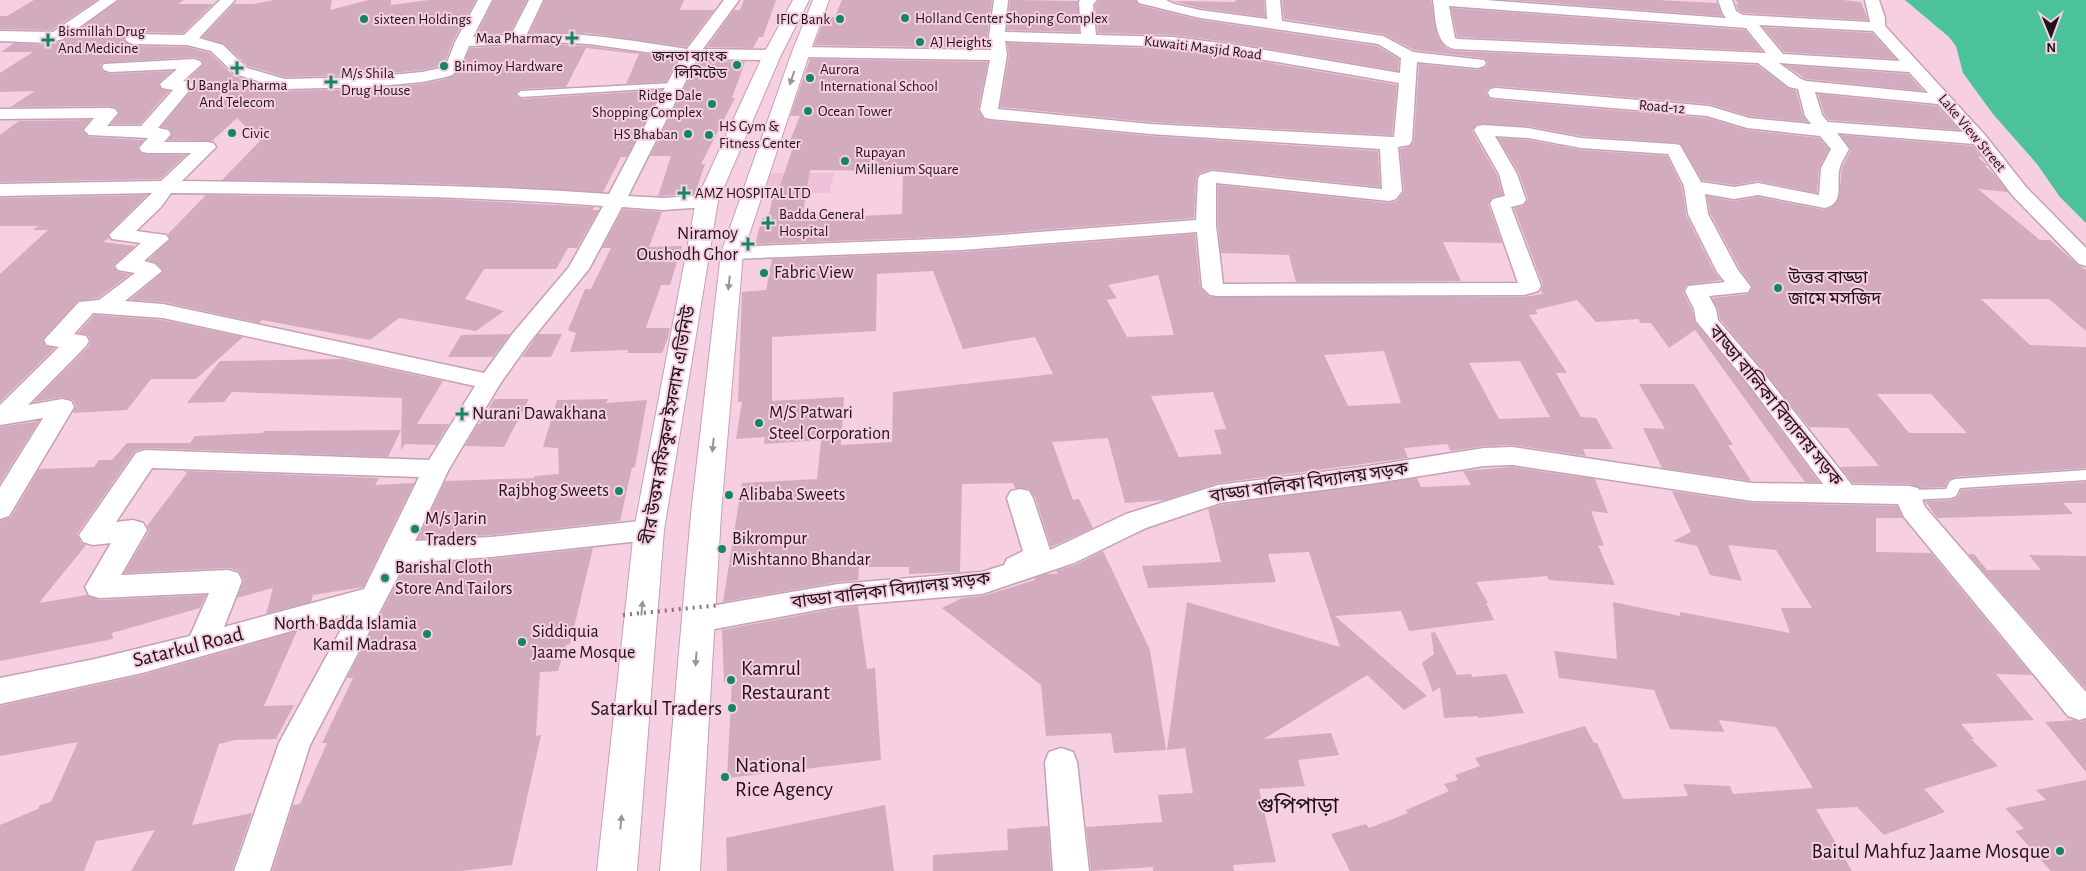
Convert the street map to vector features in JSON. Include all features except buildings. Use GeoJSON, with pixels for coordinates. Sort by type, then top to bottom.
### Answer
{"type":"FeatureCollection","features":[{"type":"Feature","properties":{"kind":"main road","name":"বীর উত্তম রফিকুল ইসলাম এভিনিউ"},"geometry":{"type":"LineString","coordinates":[[617,871],[649,530],[707,201],[772,55],[801,0]]}},
{"type":"Feature","properties":{"kind":"main road","name":"বীর উত্তম রফিকুল ইসলাম এভিনিউ"},"geometry":{"type":"LineString","coordinates":[[680,871],[706,514],[732,254],[801,52],[821,0]]}},
{"type":"Feature","properties":{"kind":"street"},"geometry":{"type":"LineString","coordinates":[[0,36],[48,38],[58,36],[110,0]]}},
{"type":"Feature","properties":{"kind":"street"},"geometry":{"type":"LineString","coordinates":[[188,40],[228,0]]}},
{"type":"Feature","properties":{"kind":"street"},"geometry":{"type":"LineString","coordinates":[[133,39],[188,40],[217,48],[241,70],[284,84],[369,82],[422,77],[446,72],[454,65],[463,42],[485,0]]}},
{"type":"Feature","properties":{"kind":"street"},"geometry":{"type":"LineString","coordinates":[[518,38],[536,0]]}},
{"type":"Feature","properties":{"kind":"street"},"geometry":{"type":"LineString","coordinates":[[252,871],[295,743],[374,597],[436,469],[490,382],[521,338],[578,269],[615,202],[691,54],[732,0]]}},
{"type":"Feature","properties":{"kind":"street"},"geometry":{"type":"LineString","coordinates":[[1001,0],[997,36],[1000,55],[989,110],[991,114],[1170,130],[1388,144],[1403,141],[1409,56],[1383,41],[1275,25],[1199,7],[1170,8],[1161,3],[1144,0]]}},
{"type":"Feature","properties":{"kind":"street"},"geometry":{"type":"LineString","coordinates":[[1089,38],[1086,2],[1090,0]]}},
{"type":"Feature","properties":{"kind":"street"},"geometry":{"type":"LineString","coordinates":[[1273,0],[1275,25]]}},
{"type":"Feature","properties":{"kind":"street"},"geometry":{"type":"LineString","coordinates":[[1872,0],[1878,18],[1877,27],[1745,21],[1440,0],[1448,40],[1454,44],[1778,58],[1912,67]]}},
{"type":"Feature","properties":{"kind":"street"},"geometry":{"type":"LineString","coordinates":[[1725,0],[1730,14],[1745,21],[1778,58]]}},
{"type":"Feature","properties":{"kind":"street","name":"Lake View Street"},"geometry":{"type":"LineString","coordinates":[[1877,27],[1979,139],[2019,191],[2086,260]]}},
{"type":"Feature","properties":{"kind":"street","name":"Kuwaiti Masjid Road"},"geometry":{"type":"LineString","coordinates":[[997,36],[1173,42],[1236,50],[1407,79]]}},
{"type":"Feature","properties":{"kind":"street"},"geometry":{"type":"LineString","coordinates":[[463,42],[518,38],[589,40],[691,54],[772,55]]}},
{"type":"Feature","properties":{"kind":"street"},"geometry":{"type":"LineString","coordinates":[[1473,46],[1487,79],[1509,111],[1528,133]]}},
{"type":"Feature","properties":{"kind":"street"},"geometry":{"type":"LineString","coordinates":[[801,52],[1000,55]]}},
{"type":"Feature","properties":{"kind":"street","name":"Road-12"},"geometry":{"type":"LineString","coordinates":[[1409,56],[1487,79],[1709,111],[1747,123],[1821,125],[1979,139]]}},
{"type":"Feature","properties":{"kind":"street"},"geometry":{"type":"LineString","coordinates":[[1762,58],[1795,84],[1945,100]]}},
{"type":"Feature","properties":{"kind":"street"},"geometry":{"type":"LineString","coordinates":[[110,67],[194,64],[168,84],[185,86],[146,132]]}},
{"type":"Feature","properties":{"kind":"street"},"geometry":{"type":"LineString","coordinates":[[1388,144],[1392,191],[1390,195],[1207,179],[1206,225],[1213,287],[1218,290],[1528,288],[1530,286],[1500,203],[1516,200],[1508,174],[1482,130],[1528,133],[1581,143],[1674,149],[1694,186],[1734,193],[1758,189],[1825,202],[1828,199],[1830,168],[1840,149],[1821,125],[1805,86]]}},
{"type":"Feature","properties":{"kind":"street"},"geometry":{"type":"LineString","coordinates":[[0,114],[109,113],[94,132],[146,132],[162,134],[148,148],[207,147],[166,187],[154,203],[120,235],[159,239],[125,266],[148,268],[151,271],[105,306]]}},
{"type":"Feature","properties":{"kind":"street","name":"বাড্ডা বালিকা বিদ্যালয় সড়ক"},"geometry":{"type":"LineString","coordinates":[[1694,186],[1698,214],[1728,272],[1740,287],[1696,291],[1706,309],[1707,321],[1758,381],[1845,494]]}},
{"type":"Feature","properties":{"kind":"street"},"geometry":{"type":"LineString","coordinates":[[0,190],[166,187],[509,193],[663,204],[707,201]]}},
{"type":"Feature","properties":{"kind":"street"},"geometry":{"type":"LineString","coordinates":[[732,254],[962,244],[1206,225]]}},
{"type":"Feature","properties":{"kind":"street"},"geometry":{"type":"LineString","coordinates":[[0,508],[62,407],[2,417],[78,341],[55,340],[87,307],[105,306],[163,310],[490,382]]}},
{"type":"Feature","properties":{"kind":"street","name":"বাড্ডা বালিকা বিদ্যালয় সড়ক"},"geometry":{"type":"LineString","coordinates":[[699,620],[838,595],[982,583],[1064,556],[1136,521],[1218,494],[1369,475],[1484,457],[1512,456],[1752,492],[1909,495]]}},
{"type":"Feature","properties":{"kind":"street"},"geometry":{"type":"LineString","coordinates":[[202,644],[228,581],[99,587],[133,530],[93,535],[145,459],[436,469]]}},
{"type":"Feature","properties":{"kind":"street"},"geometry":{"type":"LineString","coordinates":[[1909,495],[1913,510],[2041,665],[2079,707],[2086,705]]}},
{"type":"Feature","properties":{"kind":"street"},"geometry":{"type":"LineString","coordinates":[[982,583],[1035,559],[1038,555],[1020,498]]}},
{"type":"Feature","properties":{"kind":"street"},"geometry":{"type":"LineString","coordinates":[[394,553],[491,547],[649,530]]}},
{"type":"Feature","properties":{"kind":"street","name":"Satarkul Road"},"geometry":{"type":"LineString","coordinates":[[0,690],[50,682],[202,644],[374,597]]}},
{"type":"Feature","properties":{"kind":"street"},"geometry":{"type":"LineString","coordinates":[[1061,762],[1071,871]]}},
{"type":"Feature","properties":{"kind":"lane"},"geometry":{"type":"LineString","coordinates":[[521,94],[674,85]]}},
{"type":"Feature","properties":{"kind":"lane"},"geometry":{"type":"LineString","coordinates":[[1909,495],[1951,494],[1955,484],[2086,475]]}},
{"type":"Feature","properties":{"kind":"path"},"geometry":{"type":"LineString","coordinates":[[624,615],[720,605]]}},
{"type":"Feature","properties":{"kind":"shaded area"},"geometry":{"type":"Polygon","coordinates":[[[1905,0],[2086,0],[2086,223],[2060,197],[2037,164],[1993,114],[1963,73],[1956,46],[1949,37],[1905,0]]]}},
{"type":"Feature","properties":{"kind":"shaded area"},"geometry":{"type":"Polygon","coordinates":[[[762,173],[834,173],[829,193],[755,193],[762,173]]]}},
{"type":"Feature","properties":{"kind":"place","name":"Holland Center Shoping Complex"},"geometry":{"type":"Point","coordinates":[905,18]}},
{"type":"Feature","properties":{"kind":"place","name":"sixteen Holdings"},"geometry":{"type":"Point","coordinates":[364,19]}},
{"type":"Feature","properties":{"kind":"place","name":"IFIC Bank"},"geometry":{"type":"Point","coordinates":[840,19]}},
{"type":"Feature","properties":{"kind":"place","name":"Maa Pharmacy"},"geometry":{"type":"Point","coordinates":[572,38]}},
{"type":"Feature","properties":{"kind":"place","name":"Bismillah Drug And Medicine"},"geometry":{"type":"Point","coordinates":[48,40]}},
{"type":"Feature","properties":{"kind":"place","name":"AJ Heights"},"geometry":{"type":"Point","coordinates":[920,42]}},
{"type":"Feature","properties":{"kind":"place","name":"জনতা ব্যাংক লিমিটেড"},"geometry":{"type":"Point","coordinates":[737,65]}},
{"type":"Feature","properties":{"kind":"place","name":"Binimoy Hardware"},"geometry":{"type":"Point","coordinates":[444,66]}},
{"type":"Feature","properties":{"kind":"place","name":"U Bangla Pharma And Telecom"},"geometry":{"type":"Point","coordinates":[237,68]}},
{"type":"Feature","properties":{"kind":"place","name":"Aurora International School"},"geometry":{"type":"Point","coordinates":[810,78]}},
{"type":"Feature","properties":{"kind":"place","name":"M/s Shila Drug House"},"geometry":{"type":"Point","coordinates":[331,82]}},
{"type":"Feature","properties":{"kind":"place","name":"Ridge Dale Shopping Complex"},"geometry":{"type":"Point","coordinates":[712,104]}},
{"type":"Feature","properties":{"kind":"place","name":"Ocean Tower"},"geometry":{"type":"Point","coordinates":[808,111]}},
{"type":"Feature","properties":{"kind":"place","name":"Civic"},"geometry":{"type":"Point","coordinates":[232,133]}},
{"type":"Feature","properties":{"kind":"place","name":"HS Bhaban"},"geometry":{"type":"Point","coordinates":[688,134]}},
{"type":"Feature","properties":{"kind":"place","name":"HS Gym & Fitness Center"},"geometry":{"type":"Point","coordinates":[709,135]}},
{"type":"Feature","properties":{"kind":"place","name":"Rupayan Millenium Square"},"geometry":{"type":"Point","coordinates":[845,161]}},
{"type":"Feature","properties":{"kind":"place","name":"AMZ HOSPITAL LTD"},"geometry":{"type":"Point","coordinates":[684,193]}},
{"type":"Feature","properties":{"kind":"place","name":"Badda General Hospital"},"geometry":{"type":"Point","coordinates":[768,223]}},
{"type":"Feature","properties":{"kind":"place","name":"Niramoy Oushodh Ghor"},"geometry":{"type":"Point","coordinates":[748,244]}},
{"type":"Feature","properties":{"kind":"place","name":"Fabric View"},"geometry":{"type":"Point","coordinates":[764,273]}},
{"type":"Feature","properties":{"kind":"place","name":"উত্তর বাড্ডা জামে মসজিদ"},"geometry":{"type":"Point","coordinates":[1778,288]}},
{"type":"Feature","properties":{"kind":"place","name":"Nurani Dawakhana"},"geometry":{"type":"Point","coordinates":[462,414]}},
{"type":"Feature","properties":{"kind":"place","name":"M/S Patwari Steel Corporation"},"geometry":{"type":"Point","coordinates":[759,423]}},
{"type":"Feature","properties":{"kind":"place","name":"Rajbhog Sweets"},"geometry":{"type":"Point","coordinates":[619,491]}},
{"type":"Feature","properties":{"kind":"place","name":"Alibaba Sweets"},"geometry":{"type":"Point","coordinates":[729,495]}},
{"type":"Feature","properties":{"kind":"place","name":"M/s Jarin Traders"},"geometry":{"type":"Point","coordinates":[415,529]}},
{"type":"Feature","properties":{"kind":"place","name":"Bikrompur Mishtanno Bhandar"},"geometry":{"type":"Point","coordinates":[722,549]}},
{"type":"Feature","properties":{"kind":"place","name":"Barishal Cloth Store And Tailors"},"geometry":{"type":"Point","coordinates":[385,578]}},
{"type":"Feature","properties":{"kind":"place","name":"North Badda Islamia Kamil Madrasa"},"geometry":{"type":"Point","coordinates":[427,634]}},
{"type":"Feature","properties":{"kind":"place","name":"Siddiquia Jaame Mosque"},"geometry":{"type":"Point","coordinates":[522,642]}},
{"type":"Feature","properties":{"kind":"place","name":"Kamrul Restaurant"},"geometry":{"type":"Point","coordinates":[731,680]}},
{"type":"Feature","properties":{"kind":"place","name":"Satarkul Traders"},"geometry":{"type":"Point","coordinates":[732,708]}},
{"type":"Feature","properties":{"kind":"place","name":"National Rice Agency"},"geometry":{"type":"Point","coordinates":[725,777]}},
{"type":"Feature","properties":{"kind":"place","name":"Baitul Mahfuz Jaame Mosque"},"geometry":{"type":"Point","coordinates":[2060,851]}},
{"type":"Feature","properties":{"kind":"district","name":"গুপিপাড়া"},"geometry":{"type":"Point","coordinates":[1298,806]}}]}
